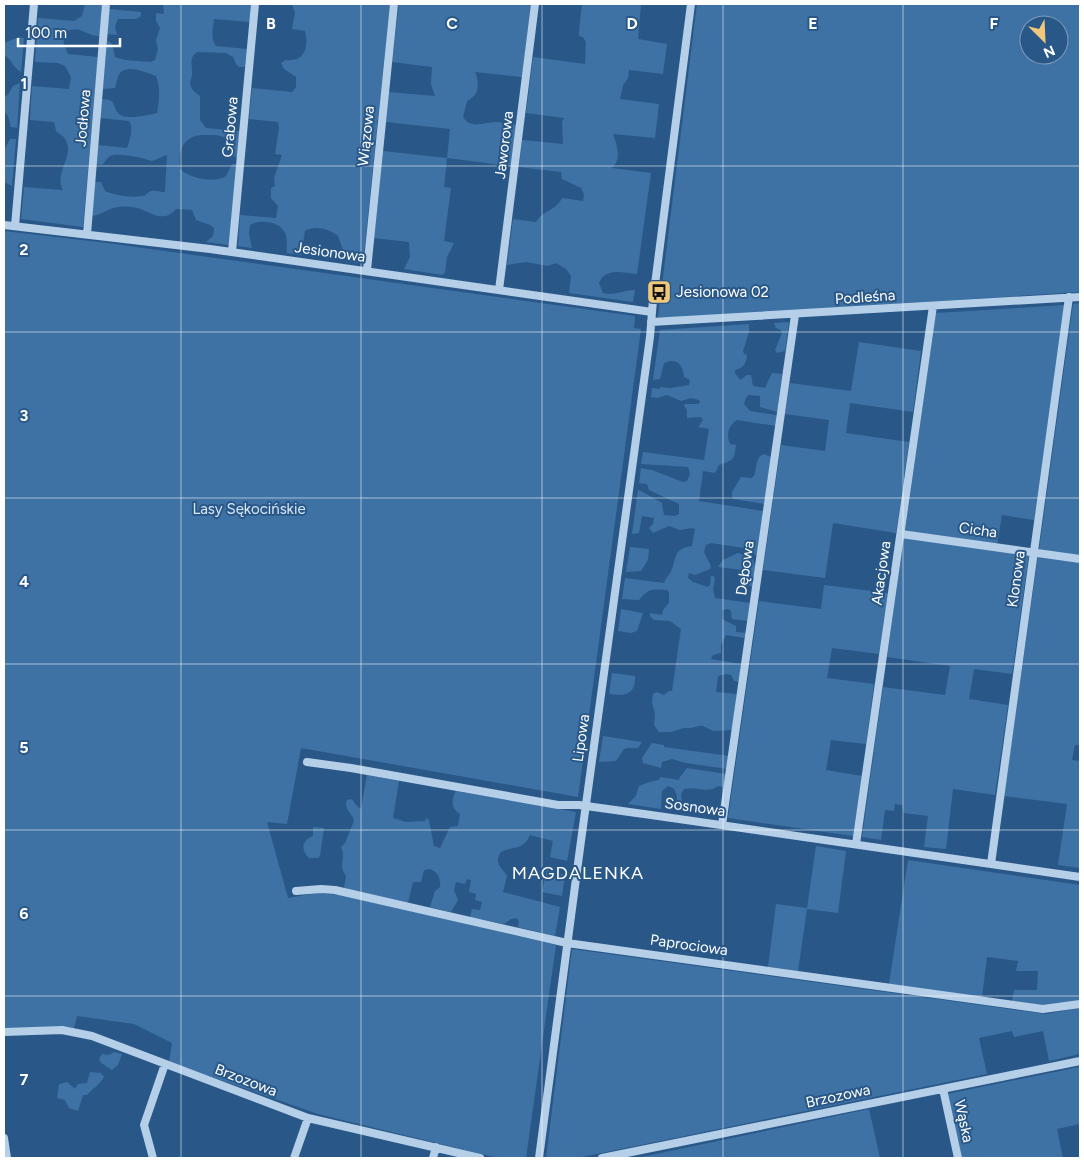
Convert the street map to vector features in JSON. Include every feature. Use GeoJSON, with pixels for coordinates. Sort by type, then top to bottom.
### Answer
{"type":"FeatureCollection","features":[{"type":"Feature","properties":{"kind":"street"},"geometry":{"type":"LineString","coordinates":[[15,226],[34,4]]}},
{"type":"Feature","properties":{"kind":"street","name":"Jodłowa"},"geometry":{"type":"LineString","coordinates":[[87,234],[106,4]]}},
{"type":"Feature","properties":{"kind":"street","name":"Grabowa"},"geometry":{"type":"LineString","coordinates":[[232,252],[255,4]]}},
{"type":"Feature","properties":{"kind":"street","name":"Wiązowa"},"geometry":{"type":"LineString","coordinates":[[366,270],[394,4]]}},
{"type":"Feature","properties":{"kind":"street","name":"Jaworowa"},"geometry":{"type":"LineString","coordinates":[[499,290],[535,4]]}},
{"type":"Feature","properties":{"kind":"street","name":"Lipowa"},"geometry":{"type":"LineString","coordinates":[[539,1158],[651,322],[691,4]]}},
{"type":"Feature","properties":{"kind":"street","name":"Jesionowa"},"geometry":{"type":"LineString","coordinates":[[4,225],[232,252],[652,312]]}},
{"type":"Feature","properties":{"kind":"street","name":"Klonowa"},"geometry":{"type":"LineString","coordinates":[[991,864],[1069,297]]}},
{"type":"Feature","properties":{"kind":"street","name":"Podleśna"},"geometry":{"type":"LineString","coordinates":[[651,322],[1080,297]]}},
{"type":"Feature","properties":{"kind":"street","name":"Akacjowa"},"geometry":{"type":"LineString","coordinates":[[856,844],[932,306]]}},
{"type":"Feature","properties":{"kind":"street","name":"Dębowa"},"geometry":{"type":"LineString","coordinates":[[722,825],[795,315]]}},
{"type":"Feature","properties":{"kind":"street","name":"Cicha"},"geometry":{"type":"LineString","coordinates":[[901,534],[1080,559]]}},
{"type":"Feature","properties":{"kind":"street","name":"Sosnowa"},"geometry":{"type":"LineString","coordinates":[[307,762],[558,804],[585,806],[1080,876]]}},
{"type":"Feature","properties":{"kind":"street","name":"Paprociowa"},"geometry":{"type":"LineString","coordinates":[[296,891],[335,890],[567,943],[1044,1009],[1080,1004]]}},
{"type":"Feature","properties":{"kind":"street","name":"Brzozowa"},"geometry":{"type":"LineString","coordinates":[[4,1032],[58,1030],[92,1036],[308,1118],[480,1158]]}},
{"type":"Feature","properties":{"kind":"street","name":"Brzozowa"},"geometry":{"type":"LineString","coordinates":[[602,1158],[1080,1061]]}},
{"type":"Feature","properties":{"kind":"street"},"geometry":{"type":"LineString","coordinates":[[153,1158],[144,1125],[165,1064]]}},
{"type":"Feature","properties":{"kind":"street","name":"Wąska"},"geometry":{"type":"LineString","coordinates":[[943,1088],[958,1158]]}},
{"type":"Feature","properties":{"kind":"street"},"geometry":{"type":"LineString","coordinates":[[294,1158],[308,1118]]}},
{"type":"Feature","properties":{"kind":"street"},"geometry":{"type":"LineString","coordinates":[[4,1138],[7,1158]]}},
{"type":"Feature","properties":{"kind":"street"},"geometry":{"type":"LineString","coordinates":[[433,1158],[436,1147]]}},
{"type":"Feature","properties":{"kind":"green space"},"geometry":{"type":"Polygon","coordinates":[[[85,4],[102,4],[100,36],[75,29],[65,32],[63,37],[68,54],[98,57],[83,227],[21,219],[24,187],[63,190],[61,177],[68,151],[68,145],[63,136],[56,131],[54,122],[30,120],[32,86],[69,89],[71,77],[65,66],[58,63],[35,62],[38,18],[74,21],[82,16],[85,4]]]}},
{"type":"Feature","properties":{"kind":"green space"},"geometry":{"type":"Polygon","coordinates":[[[163,4],[251,4],[250,22],[214,19],[212,36],[216,46],[247,49],[245,67],[239,67],[233,57],[226,53],[197,52],[192,60],[190,84],[193,90],[200,96],[200,120],[206,128],[240,131],[237,158],[231,154],[227,139],[222,136],[213,135],[199,135],[188,140],[184,144],[180,155],[180,169],[190,175],[209,180],[216,180],[226,176],[232,164],[237,164],[229,245],[206,242],[213,236],[214,228],[196,220],[192,210],[176,209],[168,215],[159,216],[139,208],[120,207],[92,216],[95,182],[101,182],[105,191],[123,196],[145,196],[151,191],[165,192],[167,155],[152,161],[131,156],[114,155],[110,156],[102,165],[96,164],[98,145],[127,148],[131,131],[129,121],[100,118],[102,99],[112,101],[116,110],[121,115],[131,117],[157,113],[159,99],[159,85],[156,76],[133,69],[123,70],[119,74],[115,88],[103,89],[107,40],[112,44],[115,57],[125,60],[151,62],[155,60],[158,49],[156,40],[160,28],[156,21],[156,13],[164,14],[163,4]]]}},
{"type":"Feature","properties":{"kind":"green space"},"geometry":{"type":"Polygon","coordinates":[[[292,4],[390,4],[363,264],[347,261],[338,236],[331,231],[322,229],[314,228],[305,231],[301,255],[287,253],[285,233],[279,226],[269,222],[259,222],[250,225],[249,234],[252,248],[238,246],[240,215],[276,218],[278,206],[271,198],[271,188],[275,186],[274,178],[282,155],[275,154],[279,128],[278,122],[249,119],[252,88],[292,92],[296,87],[296,77],[284,69],[281,63],[286,60],[298,59],[306,48],[305,31],[292,29],[295,13],[292,4]]]}},
{"type":"Feature","properties":{"kind":"green space"},"geometry":{"type":"Polygon","coordinates":[[[399,4],[531,4],[522,77],[475,72],[478,81],[477,89],[474,96],[467,101],[463,117],[466,121],[474,124],[496,122],[516,125],[511,166],[447,158],[450,129],[386,122],[389,92],[435,96],[431,84],[432,67],[392,62],[399,4]]]}},
{"type":"Feature","properties":{"kind":"green space"},"geometry":{"type":"Polygon","coordinates":[[[582,4],[641,4],[638,39],[667,44],[663,74],[629,70],[620,99],[659,104],[655,138],[613,134],[618,156],[612,168],[651,173],[637,274],[610,273],[602,278],[599,283],[603,293],[611,294],[635,290],[633,302],[569,293],[571,276],[566,269],[556,263],[548,266],[526,262],[507,265],[513,219],[536,222],[542,215],[556,206],[562,198],[583,201],[584,194],[581,188],[562,179],[561,172],[519,167],[522,140],[563,144],[562,122],[564,118],[526,113],[533,57],[585,64],[586,42],[583,37],[579,36],[582,4]]]}},
{"type":"Feature","properties":{"kind":"green space"},"geometry":{"type":"Polygon","coordinates":[[[697,4],[1080,4],[1080,292],[676,318],[658,317],[697,4]]]}},
{"type":"Feature","properties":{"kind":"green space"},"geometry":{"type":"Polygon","coordinates":[[[109,9],[141,12],[141,16],[136,19],[118,19],[115,26],[117,35],[107,34],[109,9]]]}},
{"type":"Feature","properties":{"kind":"green space"},"geometry":{"type":"Polygon","coordinates":[[[19,37],[24,38],[21,72],[4,55],[4,43],[19,37]]]}},
{"type":"Feature","properties":{"kind":"green space"},"geometry":{"type":"Polygon","coordinates":[[[20,83],[17,128],[11,127],[8,116],[4,112],[4,98],[13,86],[20,83]]]}},
{"type":"Feature","properties":{"kind":"green space"},"geometry":{"type":"Polygon","coordinates":[[[10,139],[16,139],[12,186],[4,182],[4,150],[10,139]]]}},
{"type":"Feature","properties":{"kind":"green space"},"geometry":{"type":"Polygon","coordinates":[[[383,151],[447,158],[444,187],[451,188],[444,241],[454,243],[447,257],[445,273],[442,275],[404,269],[410,257],[409,242],[374,238],[383,151]]]}},
{"type":"Feature","properties":{"kind":"green space","name":"Lasy Sękocińskie"},"geometry":{"type":"Polygon","coordinates":[[[4,231],[107,243],[635,316],[634,328],[641,329],[578,797],[301,748],[287,824],[267,822],[288,898],[317,893],[342,895],[556,945],[526,1158],[498,1158],[318,1114],[169,1062],[172,1043],[134,1024],[77,1016],[74,1028],[4,1028],[4,231]]]}},
{"type":"Feature","properties":{"kind":"green space"},"geometry":{"type":"Polygon","coordinates":[[[1080,303],[1080,557],[1039,550],[1073,304],[1080,303]]]}},
{"type":"Feature","properties":{"kind":"green space"},"geometry":{"type":"Polygon","coordinates":[[[1065,305],[1034,520],[1002,515],[997,545],[905,532],[936,313],[1065,305]]]}},
{"type":"Feature","properties":{"kind":"green space"},"geometry":{"type":"Polygon","coordinates":[[[789,322],[785,351],[777,353],[775,350],[782,333],[781,330],[776,328],[774,323],[789,322]]]}},
{"type":"Feature","properties":{"kind":"green space"},"geometry":{"type":"Polygon","coordinates":[[[749,324],[749,332],[743,351],[747,355],[746,360],[744,365],[735,370],[735,373],[740,380],[747,375],[751,375],[753,386],[765,388],[772,373],[782,374],[777,412],[760,407],[760,396],[748,395],[744,404],[750,411],[776,415],[776,426],[737,420],[734,422],[728,434],[730,444],[736,445],[733,457],[730,461],[719,465],[715,473],[703,471],[699,501],[763,511],[757,556],[744,548],[711,543],[706,545],[704,552],[711,566],[710,569],[695,575],[689,573],[688,578],[693,582],[708,587],[711,576],[713,576],[715,578],[713,589],[715,598],[750,603],[747,621],[732,619],[729,609],[722,610],[722,619],[736,626],[736,632],[746,633],[745,638],[726,635],[721,645],[721,653],[713,655],[711,659],[741,664],[739,682],[734,681],[731,675],[718,676],[716,692],[737,694],[732,730],[713,731],[699,726],[671,732],[659,732],[654,725],[653,694],[657,692],[664,695],[672,691],[681,629],[670,621],[654,620],[650,616],[650,613],[662,615],[663,610],[669,603],[669,592],[667,590],[651,590],[645,593],[639,600],[622,599],[625,578],[664,583],[671,571],[677,553],[686,547],[692,546],[695,529],[680,530],[669,526],[653,533],[649,528],[653,524],[654,518],[642,516],[639,533],[632,534],[638,490],[662,503],[664,515],[675,516],[679,514],[679,504],[649,490],[647,484],[639,483],[641,468],[652,470],[683,482],[687,481],[690,474],[688,467],[641,464],[643,452],[704,460],[709,429],[698,427],[703,420],[701,417],[687,418],[685,404],[698,404],[699,400],[691,398],[681,401],[667,395],[657,398],[651,397],[652,388],[659,389],[661,387],[671,388],[689,385],[690,380],[684,377],[681,366],[678,363],[669,361],[664,363],[660,379],[653,380],[660,330],[749,324]]]}},
{"type":"Feature","properties":{"kind":"green space"},"geometry":{"type":"Polygon","coordinates":[[[859,342],[921,351],[913,412],[850,403],[846,433],[909,442],[896,533],[833,523],[825,578],[763,570],[781,445],[825,451],[829,420],[785,414],[790,383],[851,391],[859,342]]]}},
{"type":"Feature","properties":{"kind":"green space"},"geometry":{"type":"Polygon","coordinates":[[[764,454],[771,457],[764,504],[734,499],[732,492],[741,477],[751,478],[754,476],[758,460],[764,454]]]}},
{"type":"Feature","properties":{"kind":"green space"},"geometry":{"type":"Polygon","coordinates":[[[904,536],[1029,554],[1012,674],[974,669],[969,699],[1008,705],[995,795],[953,789],[946,849],[924,847],[928,816],[904,813],[902,805],[895,804],[894,811],[885,810],[881,840],[862,837],[883,687],[945,695],[950,666],[887,657],[904,536]]]}},
{"type":"Feature","properties":{"kind":"green space"},"geometry":{"type":"Polygon","coordinates":[[[630,547],[649,549],[648,560],[641,571],[626,572],[630,547]]]}},
{"type":"Feature","properties":{"kind":"green space"},"geometry":{"type":"Polygon","coordinates":[[[738,553],[753,559],[755,566],[752,587],[741,582],[742,570],[718,567],[723,560],[738,553]]]}},
{"type":"Feature","properties":{"kind":"green space"},"geometry":{"type":"Polygon","coordinates":[[[1038,556],[1080,561],[1080,745],[1075,745],[1072,760],[1080,761],[1080,868],[1058,865],[1067,804],[1004,796],[1038,556]]]}},
{"type":"Feature","properties":{"kind":"green space"},"geometry":{"type":"Polygon","coordinates":[[[824,585],[888,593],[879,654],[832,648],[827,678],[874,684],[866,744],[831,740],[826,770],[862,776],[853,836],[728,818],[759,601],[821,609],[824,585]]]}},
{"type":"Feature","properties":{"kind":"green space"},"geometry":{"type":"Polygon","coordinates":[[[621,609],[643,613],[637,631],[631,633],[618,631],[621,609]]]}},
{"type":"Feature","properties":{"kind":"green space"},"geometry":{"type":"Polygon","coordinates":[[[612,673],[635,676],[635,682],[631,691],[620,695],[609,694],[612,673]]]}},
{"type":"Feature","properties":{"kind":"green space"},"geometry":{"type":"Polygon","coordinates":[[[603,736],[642,742],[638,748],[624,749],[616,761],[599,762],[603,736]]]}},
{"type":"Feature","properties":{"kind":"green space"},"geometry":{"type":"Polygon","coordinates":[[[652,743],[664,745],[664,747],[729,756],[727,769],[672,759],[662,762],[661,768],[643,763],[642,758],[652,743]]]}},
{"type":"Feature","properties":{"kind":"green space"},"geometry":{"type":"Polygon","coordinates":[[[687,768],[726,774],[724,787],[718,786],[706,790],[684,789],[681,794],[682,804],[677,805],[677,796],[674,789],[668,786],[662,791],[661,809],[628,804],[636,796],[639,786],[659,780],[660,777],[679,780],[687,768]]]}},
{"type":"Feature","properties":{"kind":"green space"},"geometry":{"type":"Polygon","coordinates":[[[367,775],[399,781],[393,818],[406,822],[425,821],[426,818],[429,820],[434,846],[440,848],[450,827],[458,826],[460,814],[453,804],[456,791],[576,812],[567,861],[550,857],[553,841],[530,835],[523,844],[503,851],[498,857],[498,862],[507,876],[503,892],[560,907],[555,936],[518,927],[519,921],[516,918],[504,924],[470,917],[472,909],[480,910],[482,902],[475,900],[476,894],[469,892],[471,880],[467,879],[465,884],[456,882],[454,890],[458,900],[451,912],[430,907],[435,891],[440,887],[440,884],[437,874],[430,869],[424,870],[421,882],[413,882],[408,903],[344,888],[346,876],[342,868],[343,851],[341,847],[345,843],[354,821],[347,809],[346,803],[347,800],[352,799],[361,809],[367,775]]]}},
{"type":"Feature","properties":{"kind":"green space"},"geometry":{"type":"Polygon","coordinates":[[[313,827],[324,828],[320,856],[318,858],[309,858],[303,849],[306,840],[313,836],[313,827]]]}},
{"type":"Feature","properties":{"kind":"green space"},"geometry":{"type":"Polygon","coordinates":[[[816,846],[846,851],[838,913],[807,909],[798,971],[768,967],[776,904],[807,908],[816,846]]]}},
{"type":"Feature","properties":{"kind":"green space"},"geometry":{"type":"Polygon","coordinates":[[[908,860],[1080,885],[1080,1000],[1047,1006],[1012,1001],[1014,990],[1037,990],[1038,971],[1016,971],[1018,961],[987,957],[982,997],[889,984],[908,860]]]}},
{"type":"Feature","properties":{"kind":"green space"},"geometry":{"type":"Polygon","coordinates":[[[547,869],[565,875],[562,896],[542,892],[547,869]]]}},
{"type":"Feature","properties":{"kind":"green space"},"geometry":{"type":"Polygon","coordinates":[[[572,949],[1046,1014],[1080,1008],[1080,1054],[1049,1061],[1043,1031],[1014,1037],[1012,1031],[979,1038],[987,1074],[577,1158],[546,1158],[572,949]]]}},
{"type":"Feature","properties":{"kind":"green space"},"geometry":{"type":"Polygon","coordinates":[[[114,1052],[122,1054],[118,1065],[112,1070],[101,1063],[99,1059],[102,1054],[109,1055],[114,1052]]]}},
{"type":"Feature","properties":{"kind":"green space"},"geometry":{"type":"Polygon","coordinates":[[[1079,1067],[1080,1124],[1057,1129],[1063,1158],[960,1158],[947,1094],[1079,1067]]]}},
{"type":"Feature","properties":{"kind":"green space"},"geometry":{"type":"Polygon","coordinates":[[[90,1072],[101,1073],[104,1077],[87,1095],[83,1095],[78,1111],[69,1108],[65,1100],[57,1098],[59,1084],[67,1082],[75,1089],[78,1084],[87,1083],[90,1072]]]}},
{"type":"Feature","properties":{"kind":"green space"},"geometry":{"type":"Polygon","coordinates":[[[869,1109],[880,1158],[637,1158],[869,1109]]]}},
{"type":"Feature","properties":{"kind":"place","name":"Jesionowa 02"},"geometry":{"type":"Point","coordinates":[659,292]}},
{"type":"Feature","properties":{"kind":"district","name":"MAGDALENKA"},"geometry":{"type":"Point","coordinates":[578,873]}}]}
